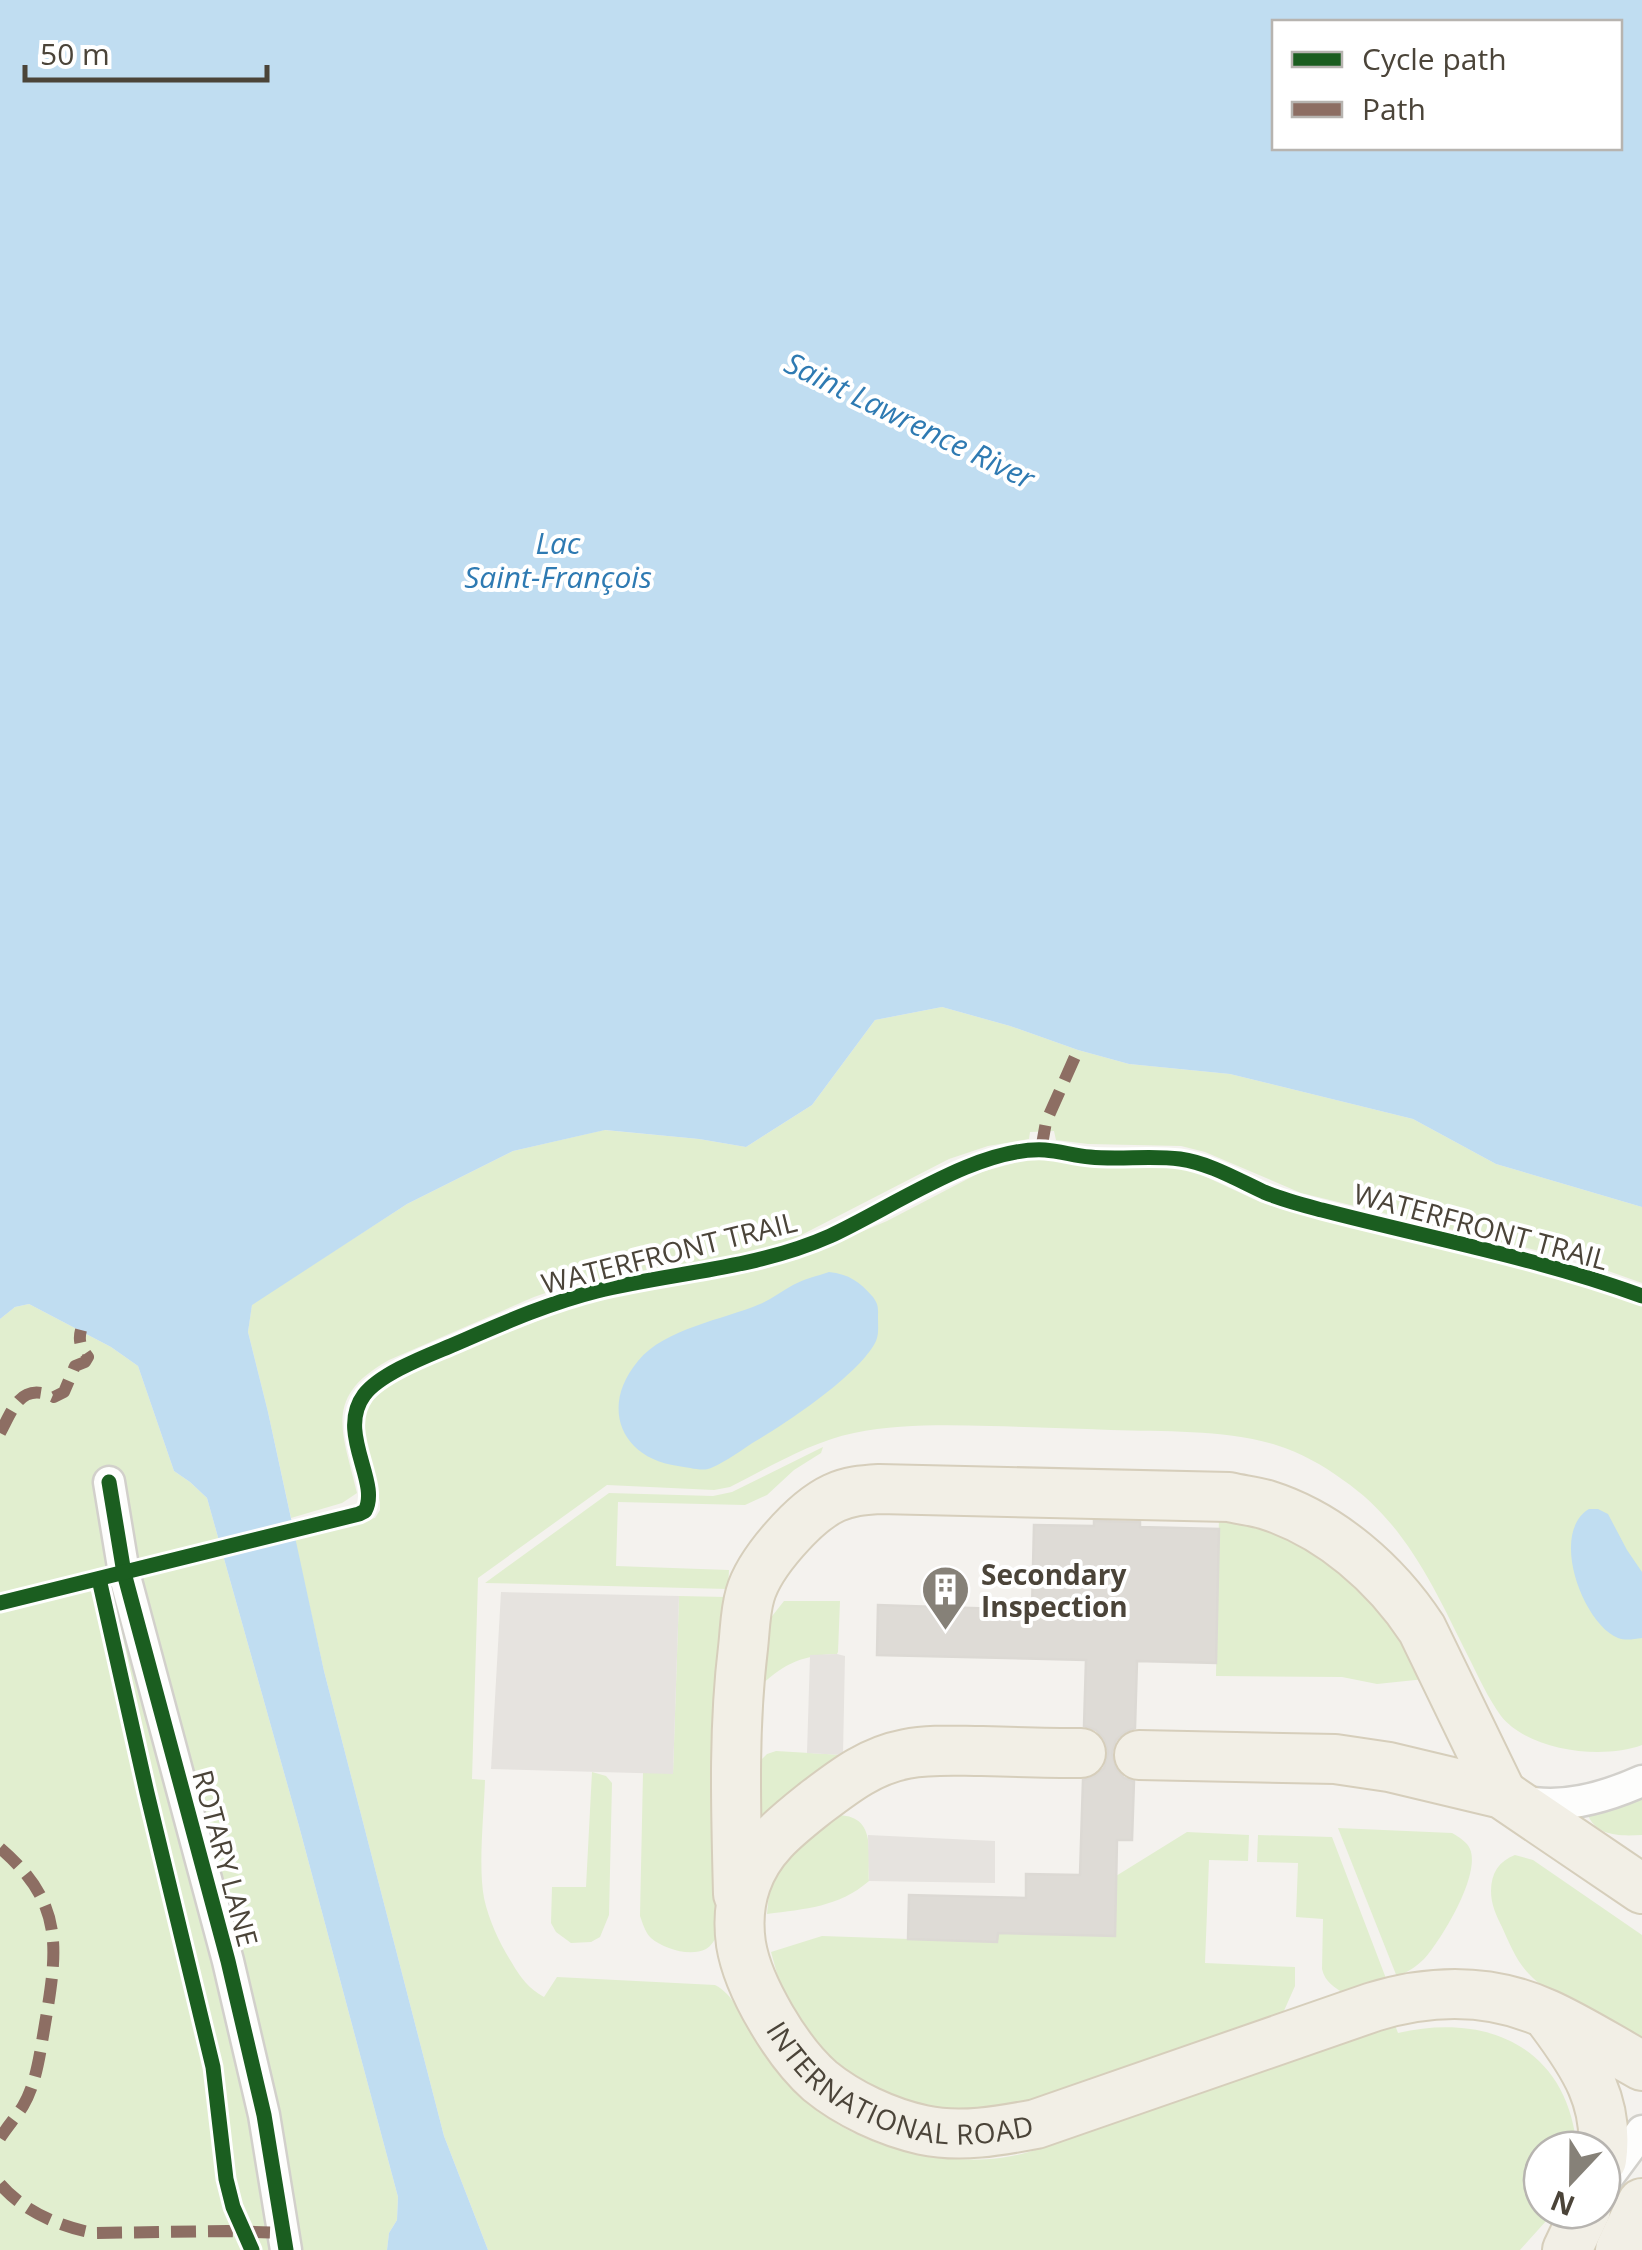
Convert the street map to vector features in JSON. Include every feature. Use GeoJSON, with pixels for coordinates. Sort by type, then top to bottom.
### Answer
{"type":"FeatureCollection","features":[{"type":"Feature","properties":{"kind":"main road"},"geometry":{"type":"LineString","coordinates":[[738,1915],[738,1685],[750,1594],[772,1554],[815,1510],[854,1491],[1229,1497],[1296,1516],[1356,1556],[1407,1606],[1422,1629],[1502,1794]]}},
{"type":"Feature","properties":{"kind":"main road","name":"INTERNATIONAL ROAD"},"geometry":{"type":"LineString","coordinates":[[1081,1753],[934,1750],[904,1754],[851,1775],[768,1843],[746,1884],[738,1915],[741,1944],[764,2004],[796,2055],[820,2080],[858,2106],[924,2130],[962,2134],[1002,2131],[1036,2124],[1299,2032],[1428,1994],[1495,1998],[1546,2014],[1642,2066]]}},
{"type":"Feature","properties":{"kind":"main road"},"geometry":{"type":"LineString","coordinates":[[1139,1754],[1335,1759],[1390,1767],[1502,1794],[1642,1890]]}},
{"type":"Feature","properties":{"kind":"main road"},"geometry":{"type":"LineString","coordinates":[[1546,2014],[1579,2058],[1594,2087],[1604,2130]]}},
{"type":"Feature","properties":{"kind":"main road"},"geometry":{"type":"LineString","coordinates":[[1620,2250],[1642,2203]]}},
{"type":"Feature","properties":{"kind":"street","name":"ROTARY LANE"},"geometry":{"type":"LineString","coordinates":[[109,1482],[124,1573],[228,1961],[264,2115],[286,2250]]}},
{"type":"Feature","properties":{"kind":"street"},"geometry":{"type":"LineString","coordinates":[[1502,1794],[1525,1802],[1581,1802],[1642,1781]]}},
{"type":"Feature","properties":{"kind":"street"},"geometry":{"type":"LineString","coordinates":[[1622,2158],[1642,2131]]}},
{"type":"Feature","properties":{"kind":"green space"},"geometry":{"type":"Polygon","coordinates":[[[942,1007],[1129,1064],[1230,1074],[1413,1119],[1496,1164],[1642,1207],[1642,1283],[1580,1261],[1301,1193],[1205,1152],[1181,1146],[1088,1144],[1056,1140],[1054,1131],[1030,1132],[1029,1139],[988,1146],[949,1159],[778,1247],[563,1287],[389,1360],[368,1374],[346,1402],[343,1433],[357,1493],[342,1503],[291,1518],[248,1332],[252,1304],[407,1204],[513,1151],[604,1130],[746,1147],[812,1105],[875,1020],[942,1007]]]}},
{"type":"Feature","properties":{"kind":"green space"},"geometry":{"type":"Polygon","coordinates":[[[1036,1157],[1089,1164],[1187,1168],[1260,1202],[1537,1269],[1642,1304],[1642,1745],[1587,1752],[1547,1745],[1513,1728],[1492,1702],[1431,1583],[1402,1537],[1365,1497],[1294,1451],[1236,1436],[1194,1432],[956,1425],[871,1430],[806,1449],[730,1487],[714,1490],[607,1485],[478,1578],[472,1779],[485,1780],[482,1885],[499,1940],[522,1978],[544,1997],[557,1977],[715,1985],[733,2002],[782,2075],[827,2117],[896,2149],[959,2159],[1010,2157],[1028,2152],[1395,2025],[1398,2033],[1464,2028],[1493,2034],[1519,2046],[1541,2063],[1559,2086],[1574,2130],[1522,2130],[1522,2230],[1538,2230],[1520,2250],[488,2250],[444,2136],[324,1671],[294,1536],[375,1518],[380,1502],[361,1434],[360,1416],[370,1400],[396,1378],[592,1300],[761,1270],[804,1256],[887,1221],[981,1172],[1036,1157]]]}},
{"type":"Feature","properties":{"kind":"green space"},"geometry":{"type":"Polygon","coordinates":[[[29,1304],[111,1347],[138,1366],[174,1471],[207,1498],[398,2197],[397,2220],[389,2233],[387,2250],[0,2250],[0,1319],[15,1307],[29,1304]]]}},
{"type":"Feature","properties":{"kind":"green space"},"geometry":{"type":"Polygon","coordinates":[[[823,1447],[821,1453],[794,1470],[767,1495],[745,1505],[618,1502],[616,1566],[729,1570],[728,1589],[485,1583],[609,1493],[713,1496],[732,1492],[823,1447]]]}},
{"type":"Feature","properties":{"kind":"green space"},"geometry":{"type":"Polygon","coordinates":[[[1219,1515],[1267,1523],[1369,1586],[1425,1679],[1377,1684],[1342,1677],[1216,1676],[1219,1515]]]}},
{"type":"Feature","properties":{"kind":"green space"},"geometry":{"type":"Polygon","coordinates":[[[679,1596],[726,1597],[717,1936],[706,1949],[692,1952],[677,1951],[656,1942],[640,1916],[643,1773],[673,1773],[679,1596]]]}},
{"type":"Feature","properties":{"kind":"green space"},"geometry":{"type":"Polygon","coordinates":[[[784,1601],[840,1601],[838,1652],[794,1662],[758,1688],[769,1620],[784,1601]]]}},
{"type":"Feature","properties":{"kind":"green space"},"geometry":{"type":"Polygon","coordinates":[[[776,1751],[843,1755],[751,1834],[755,1766],[776,1751]]]}},
{"type":"Feature","properties":{"kind":"green space"},"geometry":{"type":"Polygon","coordinates":[[[592,1772],[606,1776],[612,1783],[609,1915],[600,1937],[591,1942],[571,1943],[551,1923],[552,1887],[586,1887],[592,1772]]]}},
{"type":"Feature","properties":{"kind":"green space"},"geometry":{"type":"Polygon","coordinates":[[[1642,1796],[1642,1835],[1603,1831],[1587,1813],[1642,1796]]]}},
{"type":"Feature","properties":{"kind":"green space"},"geometry":{"type":"Polygon","coordinates":[[[836,1815],[858,1821],[864,1828],[869,1847],[869,1881],[834,1902],[767,1914],[771,1871],[836,1815]]]}},
{"type":"Feature","properties":{"kind":"green space"},"geometry":{"type":"Polygon","coordinates":[[[1338,1828],[1452,1833],[1470,1849],[1470,1874],[1449,1923],[1424,1959],[1397,1977],[1338,1828]]]}},
{"type":"Feature","properties":{"kind":"green space"},"geometry":{"type":"Polygon","coordinates":[[[1187,1832],[1249,1835],[1248,1861],[1209,1860],[1205,1963],[1295,1967],[1295,1986],[1283,2013],[1034,2101],[996,2110],[940,2110],[914,2105],[860,2081],[821,2050],[781,1988],[771,1952],[822,1936],[997,1942],[998,1920],[1026,1934],[1114,1936],[1116,1876],[1187,1832]]]}},
{"type":"Feature","properties":{"kind":"green space"},"geometry":{"type":"Polygon","coordinates":[[[1258,1835],[1332,1837],[1387,1981],[1345,1994],[1328,1981],[1322,1969],[1323,1919],[1296,1917],[1298,1863],[1257,1862],[1258,1835]]]}},
{"type":"Feature","properties":{"kind":"green space"},"geometry":{"type":"Polygon","coordinates":[[[1515,1855],[1533,1860],[1642,1935],[1642,2043],[1552,1993],[1521,1964],[1491,1896],[1497,1869],[1515,1855]]]}},
{"type":"Feature","properties":{"kind":"shaded area"},"geometry":{"type":"Polygon","coordinates":[[[501,1592],[679,1596],[673,1774],[491,1769],[501,1592]]]}},
{"type":"Feature","properties":{"kind":"shaded area"},"geometry":{"type":"Polygon","coordinates":[[[810,1655],[845,1656],[843,1755],[807,1753],[810,1655]]]}},
{"type":"Feature","properties":{"kind":"shaded area"},"geometry":{"type":"Polygon","coordinates":[[[868,1835],[995,1841],[995,1883],[869,1881],[868,1835]]]}},
{"type":"Feature","properties":{"kind":"water","name":"Lac Saint-François"},"geometry":{"type":"Polygon","coordinates":[[[0,0],[1642,0],[1642,1207],[1496,1164],[1413,1119],[1230,1074],[1129,1064],[942,1007],[875,1020],[812,1105],[746,1147],[605,1130],[513,1151],[407,1204],[252,1305],[248,1332],[324,1671],[444,2136],[488,2250],[387,2250],[389,2233],[397,2220],[398,2197],[207,1498],[174,1471],[138,1366],[111,1347],[29,1304],[15,1307],[0,1319],[0,0]]]}},
{"type":"Feature","properties":{"kind":"water"},"geometry":{"type":"Polygon","coordinates":[[[829,1272],[859,1283],[873,1297],[878,1310],[876,1341],[839,1382],[785,1423],[708,1469],[658,1461],[630,1441],[622,1427],[620,1395],[626,1378],[649,1350],[679,1333],[760,1304],[797,1283],[829,1272]]]}},
{"type":"Feature","properties":{"kind":"water"},"geometry":{"type":"Polygon","coordinates":[[[1589,1509],[1608,1514],[1642,1572],[1642,1638],[1621,1639],[1605,1629],[1583,1597],[1571,1557],[1572,1537],[1577,1521],[1589,1509]]]}},
{"type":"Feature","properties":{"kind":"building"},"geometry":{"type":"Polygon","coordinates":[[[1094,1521],[1140,1522],[1140,1527],[1219,1529],[1216,1663],[1137,1661],[1135,1728],[1116,1740],[1112,1753],[1116,1769],[1124,1778],[1134,1781],[1132,1840],[1117,1840],[1115,1936],[998,1933],[997,1942],[908,1939],[909,1895],[1026,1898],[1026,1874],[1080,1875],[1083,1780],[1104,1768],[1108,1752],[1096,1730],[1084,1726],[1086,1660],[877,1655],[878,1605],[1032,1610],[1034,1525],[1094,1526],[1094,1521]]]}},
{"type":"Feature","properties":{"kind":"marked path"},"geometry":{"type":"LineString","coordinates":[[1041,1150],[1046,1122],[1078,1050]]}},
{"type":"Feature","properties":{"kind":"marked path"},"geometry":{"type":"LineString","coordinates":[[0,1433],[26,1395],[43,1393],[54,1397],[64,1392],[75,1366],[88,1357],[81,1344],[81,1330]]}},
{"type":"Feature","properties":{"kind":"marked path"},"geometry":{"type":"LineString","coordinates":[[0,1848],[36,1888],[46,1908],[53,1949],[35,2077],[23,2106],[0,2138]]}},
{"type":"Feature","properties":{"kind":"marked path"},"geometry":{"type":"LineString","coordinates":[[0,2184],[43,2216],[94,2233],[285,2233]]}},
{"type":"Feature","properties":{"kind":"cycle path","name":"WATERFRONT TRAIL"},"geometry":{"type":"LineString","coordinates":[[0,1603],[359,1514],[365,1511],[368,1486],[356,1441],[357,1410],[371,1387],[391,1373],[503,1323],[578,1296],[744,1263],[802,1247],[964,1168],[1019,1151],[1191,1161],[1293,1202],[1523,1259],[1642,1296]]}},
{"type":"Feature","properties":{"kind":"cycle path"},"geometry":{"type":"LineString","coordinates":[[109,1482],[124,1573],[228,1961],[264,2115],[286,2250]]}},
{"type":"Feature","properties":{"kind":"cycle path"},"geometry":{"type":"LineString","coordinates":[[99,1579],[213,2067],[226,2179],[233,2207],[252,2250]]}},
{"type":"Feature","properties":{"kind":"place","name":"Secondary Inspection"},"geometry":{"type":"Point","coordinates":[946,1632]}},
{"type":"Feature","properties":{"kind":"water label","name":"Saint Lawrence River"},"geometry":{"type":"Point","coordinates":[910,420]}}]}
